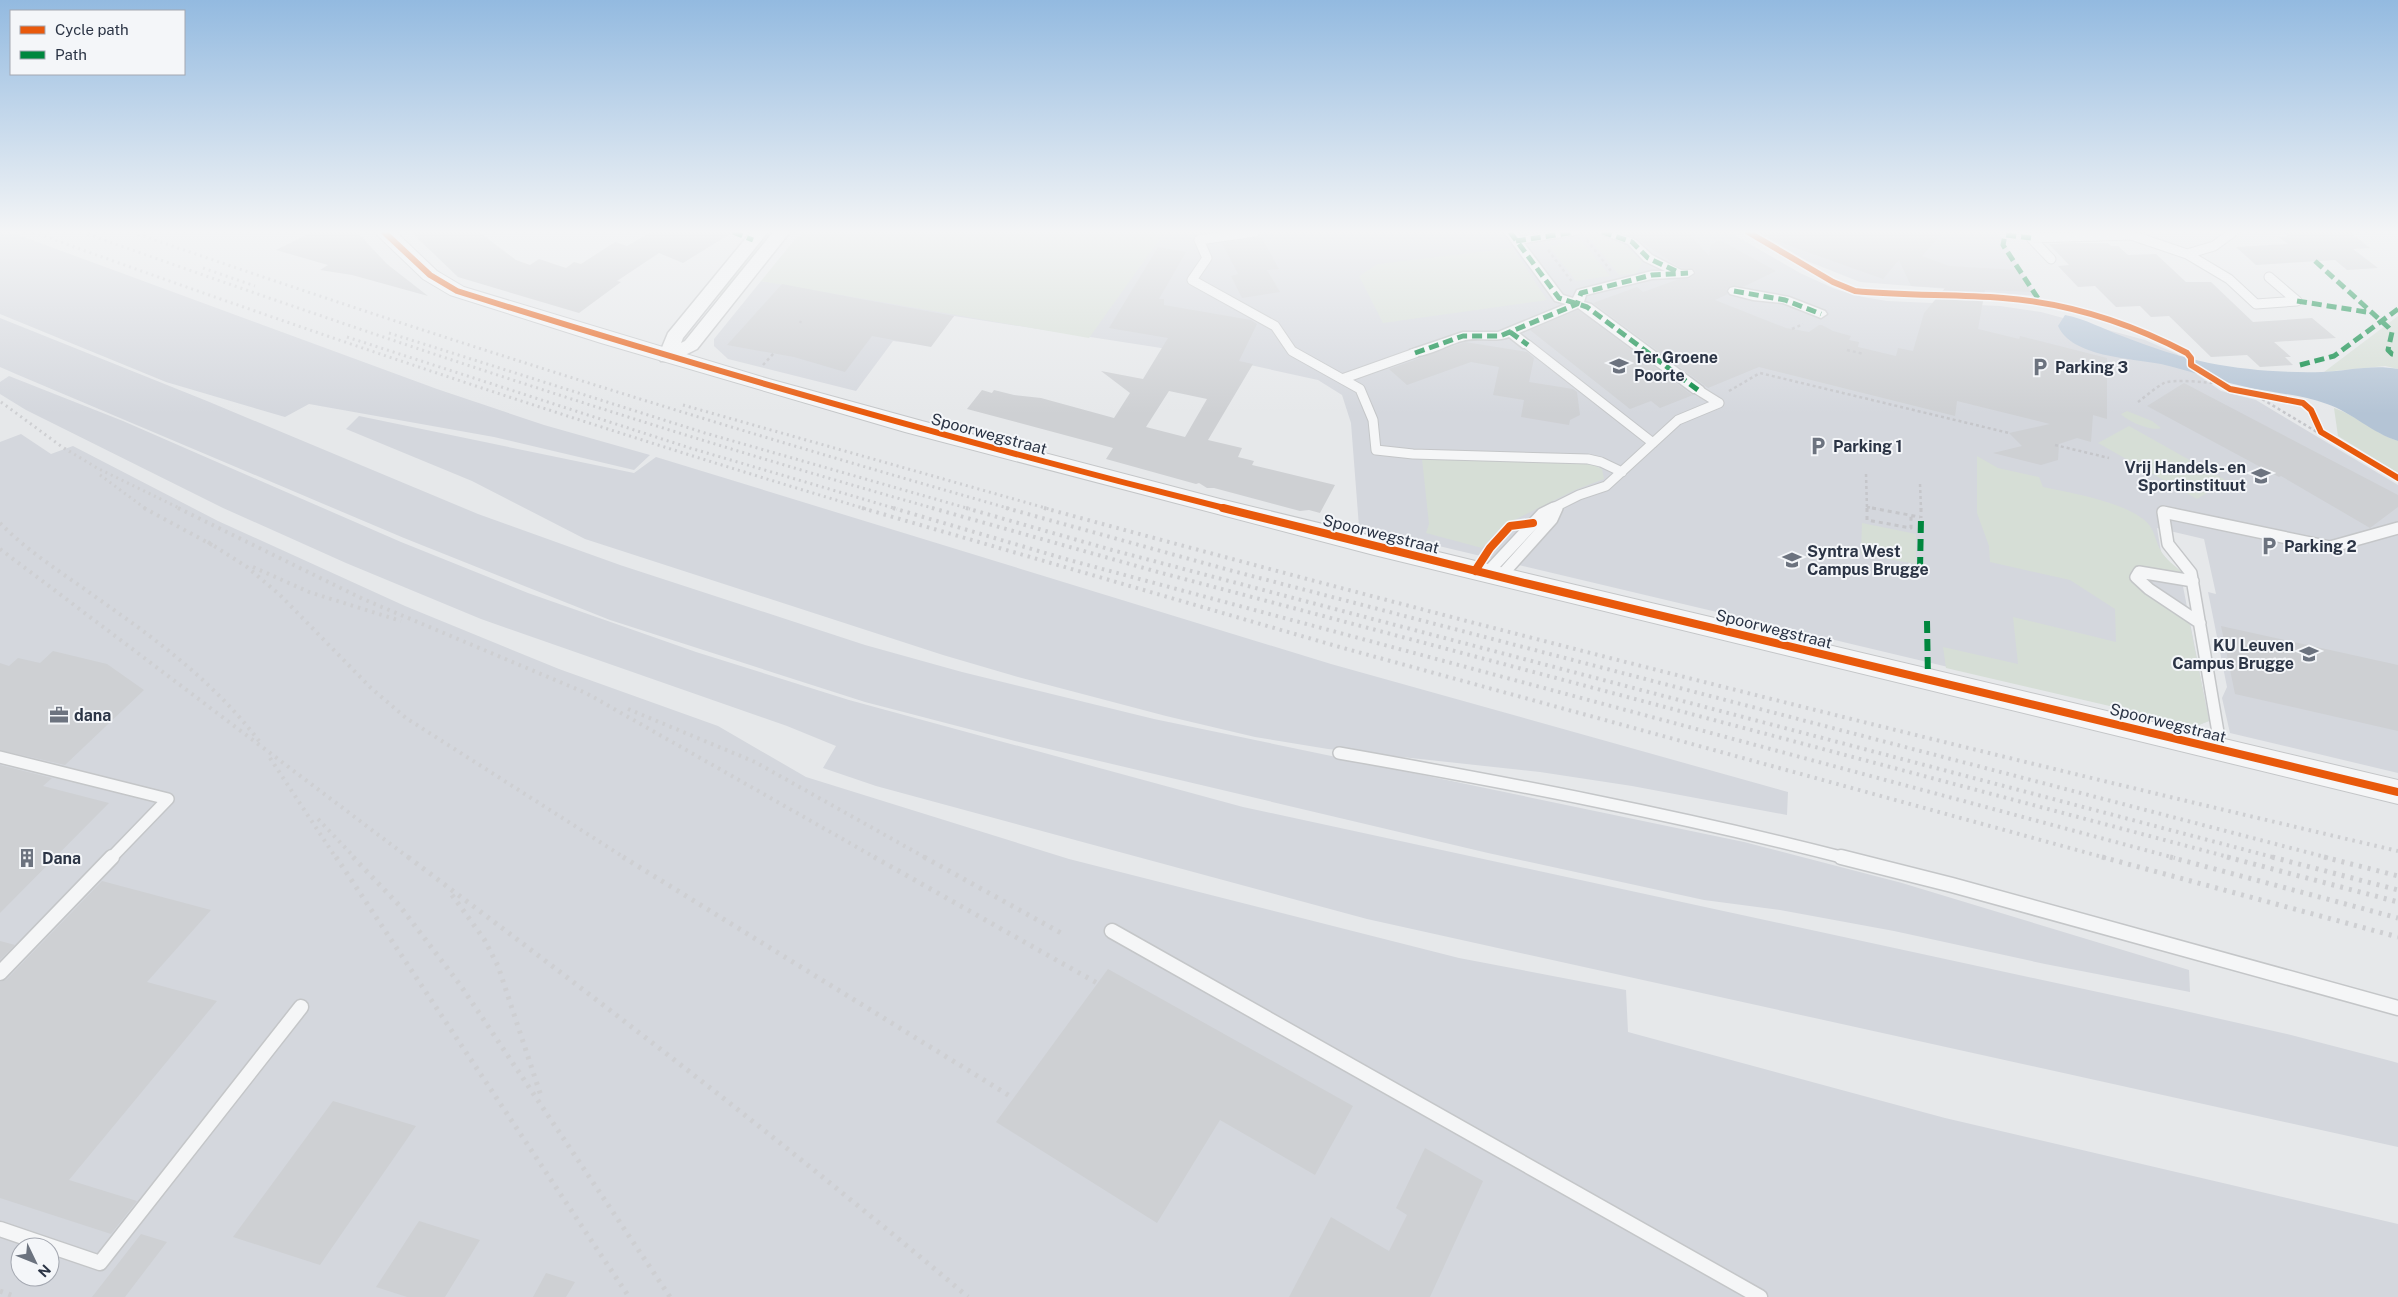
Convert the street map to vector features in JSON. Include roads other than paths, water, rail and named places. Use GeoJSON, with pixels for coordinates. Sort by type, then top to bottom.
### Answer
{"type":"FeatureCollection","features":[{"type":"Feature","properties":{"kind":"street","name":"Spoorwegstraat"},"geometry":{"type":"LineString","coordinates":[[466,293],[667,357],[1061,468],[1493,576],[2398,792]]}},
{"type":"Feature","properties":{"kind":"street"},"geometry":{"type":"LineString","coordinates":[[667,357],[674,337],[710,293]]}},
{"type":"Feature","properties":{"kind":"street"},"geometry":{"type":"LineString","coordinates":[[667,357],[691,345],[732,293]]}},
{"type":"Feature","properties":{"kind":"street"},"geometry":{"type":"LineString","coordinates":[[1555,293],[1559,298],[1579,299],[1586,307],[1694,386]]}},
{"type":"Feature","properties":{"kind":"street"},"geometry":{"type":"LineString","coordinates":[[1415,353],[1463,336],[1500,336],[1596,293]]}},
{"type":"Feature","properties":{"kind":"street"},"geometry":{"type":"LineString","coordinates":[[1740,293],[1785,300],[1821,314]]}},
{"type":"Feature","properties":{"kind":"street"},"geometry":{"type":"LineString","coordinates":[[705,299],[724,302]]}},
{"type":"Feature","properties":{"kind":"street"},"geometry":{"type":"LineString","coordinates":[[1510,332],[1528,345]]}},
{"type":"Feature","properties":{"kind":"lane"},"geometry":{"type":"LineString","coordinates":[[1215,293],[1275,326],[1292,351],[1360,389],[1373,420],[1376,450],[1413,454],[1588,459],[1601,462],[1622,472]]}},
{"type":"Feature","properties":{"kind":"lane"},"geometry":{"type":"LineString","coordinates":[[2243,293],[2256,304],[2297,302],[2286,293]]}},
{"type":"Feature","properties":{"kind":"lane"},"geometry":{"type":"LineString","coordinates":[[1528,345],[1653,443]]}},
{"type":"Feature","properties":{"kind":"lane"},"geometry":{"type":"LineString","coordinates":[[1342,379],[1415,353]]}},
{"type":"Feature","properties":{"kind":"lane"},"geometry":{"type":"LineString","coordinates":[[1493,576],[1542,514],[1557,508],[1579,495],[1606,486],[1678,420],[1719,404],[1694,386]]}},
{"type":"Feature","properties":{"kind":"lane"},"geometry":{"type":"LineString","coordinates":[[2221,750],[2193,581],[2191,573],[2168,544],[2163,512],[2330,546],[2398,528]]}},
{"type":"Feature","properties":{"kind":"lane"},"geometry":{"type":"LineString","coordinates":[[2193,581],[2148,572],[2139,572],[2136,577],[2149,589],[2200,623]]}},
{"type":"Feature","properties":{"kind":"lane"},"geometry":{"type":"LineString","coordinates":[[1339,753],[1482,778],[1752,834],[1952,885],[2398,1008]]}},
{"type":"Feature","properties":{"kind":"lane"},"geometry":{"type":"LineString","coordinates":[[0,757],[168,799],[0,974]]}},
{"type":"Feature","properties":{"kind":"lane"},"geometry":{"type":"LineString","coordinates":[[1112,931],[1760,1297]]}},
{"type":"Feature","properties":{"kind":"lane"},"geometry":{"type":"LineString","coordinates":[[0,1229],[100,1263],[301,1008]]}},
{"type":"Feature","properties":{"kind":"water"},"geometry":{"type":"Polygon","coordinates":[[[2065,315],[2198,361],[2251,369],[2294,372],[2322,372],[2369,367],[2398,369],[2398,441],[2380,433],[2345,412],[2317,401],[2232,384],[2161,364],[2118,358],[2089,350],[2065,336],[2058,326],[2065,315]]]}},
{"type":"Feature","properties":{"kind":"railway"},"geometry":{"type":"LineString","coordinates":[[202,293],[551,411],[866,509]]}},
{"type":"Feature","properties":{"kind":"railway"},"geometry":{"type":"LineString","coordinates":[[255,293],[507,378],[721,446],[936,509]]}},
{"type":"Feature","properties":{"kind":"railway"},"geometry":{"type":"LineString","coordinates":[[310,293],[679,411],[1011,509]]}},
{"type":"Feature","properties":{"kind":"railway"},"geometry":{"type":"LineString","coordinates":[[389,333],[705,433],[970,509]]}},
{"type":"Feature","properties":{"kind":"railway"},"geometry":{"type":"LineString","coordinates":[[347,337],[690,448],[897,509]]}},
{"type":"Feature","properties":{"kind":"railway"},"geometry":{"type":"LineString","coordinates":[[1,402],[69,452]]}},
{"type":"Feature","properties":{"kind":"railway"},"geometry":{"type":"LineString","coordinates":[[683,405],[1049,509]]}},
{"type":"Feature","properties":{"kind":"railway"},"geometry":{"type":"LineString","coordinates":[[64,448],[97,468],[181,509]]}},
{"type":"Feature","properties":{"kind":"railway"},"geometry":{"type":"LineString","coordinates":[[100,475],[146,509]]}},
{"type":"Feature","properties":{"kind":"railway"},"geometry":{"type":"LineString","coordinates":[[144,508],[214,546]]}},
{"type":"Feature","properties":{"kind":"railway"},"geometry":{"type":"LineString","coordinates":[[178,508],[363,599],[586,693],[876,858]]}},
{"type":"Feature","properties":{"kind":"railway"},"geometry":{"type":"LineString","coordinates":[[862,508],[1336,646],[2106,858]]}},
{"type":"Feature","properties":{"kind":"railway"},"geometry":{"type":"LineString","coordinates":[[893,508],[1069,560],[2175,858]]}},
{"type":"Feature","properties":{"kind":"railway"},"geometry":{"type":"LineString","coordinates":[[932,508],[1158,572],[2232,858]]}},
{"type":"Feature","properties":{"kind":"railway"},"geometry":{"type":"LineString","coordinates":[[966,508],[1112,550],[2276,858]]}},
{"type":"Feature","properties":{"kind":"railway"},"geometry":{"type":"LineString","coordinates":[[1006,508],[1229,570],[2329,858]]}},
{"type":"Feature","properties":{"kind":"railway"},"geometry":{"type":"LineString","coordinates":[[1044,508],[1550,643],[2058,770],[2398,851]]}},
{"type":"Feature","properties":{"kind":"railway"},"geometry":{"type":"LineString","coordinates":[[0,523],[34,553],[184,663],[223,700],[259,741]]}},
{"type":"Feature","properties":{"kind":"railway"},"geometry":{"type":"LineString","coordinates":[[208,542],[247,567],[280,595],[371,688],[406,718],[625,858]]}},
{"type":"Feature","properties":{"kind":"railway"},"geometry":{"type":"LineString","coordinates":[[0,549],[409,858]]}},
{"type":"Feature","properties":{"kind":"railway"},"geometry":{"type":"LineString","coordinates":[[253,567],[309,592],[401,621]]}},
{"type":"Feature","properties":{"kind":"railway"},"geometry":{"type":"LineString","coordinates":[[628,709],[755,762],[926,858]]}},
{"type":"Feature","properties":{"kind":"railway"},"geometry":{"type":"LineString","coordinates":[[270,758],[336,858]]}},
{"type":"Feature","properties":{"kind":"railway"},"geometry":{"type":"LineString","coordinates":[[318,819],[355,858]]}},
{"type":"Feature","properties":{"kind":"railway"},"geometry":{"type":"LineString","coordinates":[[336,857],[629,1297]]}},
{"type":"Feature","properties":{"kind":"railway"},"geometry":{"type":"LineString","coordinates":[[353,857],[399,905],[461,986],[670,1297]]}},
{"type":"Feature","properties":{"kind":"railway"},"geometry":{"type":"LineString","coordinates":[[408,857],[621,1018],[830,1183],[968,1297]]}},
{"type":"Feature","properties":{"kind":"railway"},"geometry":{"type":"LineString","coordinates":[[623,857],[1013,1098]]}},
{"type":"Feature","properties":{"kind":"railway"},"geometry":{"type":"LineString","coordinates":[[874,857],[1097,983]]}},
{"type":"Feature","properties":{"kind":"railway"},"geometry":{"type":"LineString","coordinates":[[924,857],[1061,933]]}},
{"type":"Feature","properties":{"kind":"railway"},"geometry":{"type":"LineString","coordinates":[[2102,857],[2398,937]]}},
{"type":"Feature","properties":{"kind":"railway"},"geometry":{"type":"LineString","coordinates":[[2170,857],[2398,918]]}},
{"type":"Feature","properties":{"kind":"railway"},"geometry":{"type":"LineString","coordinates":[[2227,857],[2398,902]]}},
{"type":"Feature","properties":{"kind":"railway"},"geometry":{"type":"LineString","coordinates":[[2272,857],[2398,890]]}},
{"type":"Feature","properties":{"kind":"railway"},"geometry":{"type":"LineString","coordinates":[[2324,857],[2398,876]]}},
{"type":"Feature","properties":{"kind":"railway"},"geometry":{"type":"LineString","coordinates":[[452,895],[484,939],[498,966],[542,1099]]}},
{"type":"Feature","properties":{"kind":"railway"},"geometry":{"type":"LineString","coordinates":[[0,1291],[16,1297]]}},
{"type":"Feature","properties":{"kind":"place","name":"Ter Groene Poorte"},"geometry":{"type":"Point","coordinates":[1619,366]}},
{"type":"Feature","properties":{"kind":"place","name":"Parking 3"},"geometry":{"type":"Point","coordinates":[2040,367]}},
{"type":"Feature","properties":{"kind":"place","name":"Parking 1"},"geometry":{"type":"Point","coordinates":[1818,446]}},
{"type":"Feature","properties":{"kind":"place","name":"Vrij Handels- en Sportinstituut"},"geometry":{"type":"Point","coordinates":[2261,476]}},
{"type":"Feature","properties":{"kind":"place","name":"Parking 2"},"geometry":{"type":"Point","coordinates":[2269,546]}},
{"type":"Feature","properties":{"kind":"place","name":"Syntra West Campus Brugge"},"geometry":{"type":"Point","coordinates":[1792,560]}},
{"type":"Feature","properties":{"kind":"place","name":"KU Leuven Campus Brugge"},"geometry":{"type":"Point","coordinates":[2309,654]}},
{"type":"Feature","properties":{"kind":"place","name":"dana"},"geometry":{"type":"Point","coordinates":[59,715]}},
{"type":"Feature","properties":{"kind":"place","name":"Dana"},"geometry":{"type":"Point","coordinates":[27,858]}}]}
